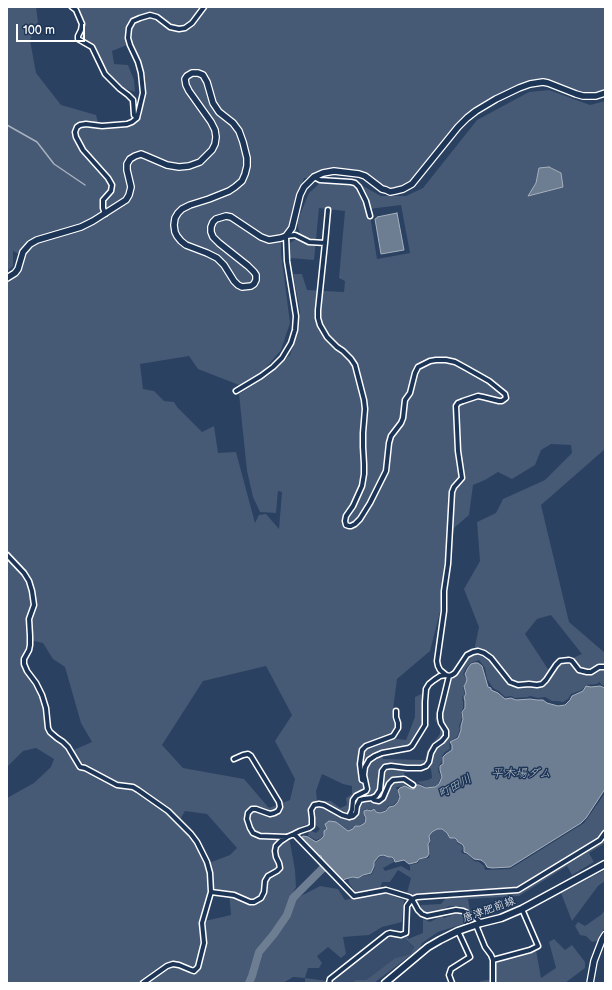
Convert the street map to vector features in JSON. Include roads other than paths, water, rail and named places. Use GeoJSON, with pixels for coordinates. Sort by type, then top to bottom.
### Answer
{"type":"FeatureCollection","features":[{"type":"Feature","properties":{"kind":"main road","name":"唐津肥前線"},"geometry":{"type":"LineString","coordinates":[[385,983],[428,947],[440,940],[522,909],[605,864]]}},
{"type":"Feature","properties":{"kind":"street"},"geometry":{"type":"LineString","coordinates":[[72,7],[76,10],[82,24],[82,30],[78,36],[78,39],[92,47],[105,74],[132,100],[134,115],[137,118]]}},
{"type":"Feature","properties":{"kind":"street"},"geometry":{"type":"LineString","coordinates":[[105,214],[103,208],[104,200],[111,191],[112,185],[108,178],[83,150],[76,137],[75,132],[77,127],[86,124],[102,126],[127,124],[137,118],[143,93],[141,73],[138,62],[128,38],[129,28],[133,21],[150,15],[157,17],[170,27],[179,29],[185,28],[192,23],[204,7]]}},
{"type":"Feature","properties":{"kind":"street"},"geometry":{"type":"LineString","coordinates":[[7,278],[18,269],[22,252],[30,244],[37,240],[93,222],[126,200],[131,187],[127,170],[127,164],[130,159],[141,154],[167,165],[179,167],[189,166],[200,162],[212,150],[215,144],[215,130],[186,85],[185,78],[192,73],[203,75],[219,112],[233,123],[239,131],[244,142],[247,166],[242,181],[236,187],[222,194],[190,205],[178,213],[175,218],[174,225],[177,236],[181,242],[217,258],[224,265],[234,281],[242,287],[251,286],[256,280],[254,272],[213,237],[211,227],[216,219],[226,216],[231,217],[269,240],[276,240],[286,236],[295,235],[309,242],[325,243]]}},
{"type":"Feature","properties":{"kind":"street"},"geometry":{"type":"LineString","coordinates":[[236,391],[273,367],[282,358],[291,343],[295,330],[296,316],[287,262],[286,236],[292,228],[300,195],[310,180],[323,173],[334,171],[365,176],[382,189],[390,192],[403,190],[412,184],[467,118],[490,103],[519,88],[542,82],[583,96],[596,96],[605,93]]}},
{"type":"Feature","properties":{"kind":"street"},"geometry":{"type":"LineString","coordinates":[[314,177],[320,180],[355,183],[359,187],[366,201],[370,216]]}},
{"type":"Feature","properties":{"kind":"street"},"geometry":{"type":"LineString","coordinates":[[328,210],[318,318],[327,337],[343,351],[355,365],[358,371],[365,409],[363,433],[364,474],[362,486],[353,506],[346,516],[346,524],[351,526],[360,518],[370,503],[386,471],[391,436],[403,418],[405,400],[410,393],[418,367],[430,360],[446,360],[455,362],[489,381],[500,389],[506,397],[505,400],[499,401],[478,396],[458,403],[456,406],[458,451],[462,478],[454,486],[452,492],[448,564],[444,591],[444,611],[437,661],[440,670],[448,675]]}},
{"type":"Feature","properties":{"kind":"street"},"geometry":{"type":"LineString","coordinates":[[7,555],[24,573],[29,581],[32,592],[34,605],[28,623],[30,645],[24,659],[24,664],[42,695],[50,732],[68,747],[80,767],[85,768],[117,785],[133,787],[168,811],[191,834],[197,842],[207,862],[210,873],[211,892],[202,924],[204,943],[198,967],[196,970],[191,970],[173,964],[167,966],[143,983]]}},
{"type":"Feature","properties":{"kind":"street"},"geometry":{"type":"LineString","coordinates":[[349,817],[352,810],[353,800],[356,796],[367,789],[364,775],[365,767],[369,760],[382,753],[409,748],[412,746],[425,725],[426,689],[429,684],[440,676],[452,675],[455,673],[467,655],[478,651],[484,653],[491,658],[510,682],[518,685],[542,684],[560,661],[569,660],[579,670],[587,672],[591,672],[599,667],[605,667]]}},
{"type":"Feature","properties":{"kind":"street"},"geometry":{"type":"LineString","coordinates":[[211,892],[234,896],[250,902],[254,902],[261,898],[264,892],[265,881],[268,876],[280,868],[274,851],[276,846],[287,837],[312,826],[311,810],[314,805],[324,805],[342,815],[349,817],[353,816],[356,813],[360,800],[376,796],[380,790],[382,771],[385,768],[391,766],[421,768],[426,766],[435,746],[446,736],[446,731],[440,718],[440,713],[448,675]]}},
{"type":"Feature","properties":{"kind":"street"},"geometry":{"type":"LineString","coordinates":[[365,781],[362,780],[360,764],[362,750],[366,746],[394,736],[398,728],[396,711]]}},
{"type":"Feature","properties":{"kind":"street"},"geometry":{"type":"LineString","coordinates":[[234,759],[248,754],[251,756],[279,802],[280,807],[278,811],[274,813],[270,814],[252,809],[248,813],[250,828],[253,833],[260,836],[287,837]]}},
{"type":"Feature","properties":{"kind":"street"},"geometry":{"type":"LineString","coordinates":[[372,798],[379,801],[384,798],[389,784],[393,780],[404,779],[413,785]]}},
{"type":"Feature","properties":{"kind":"street"},"geometry":{"type":"LineString","coordinates":[[329,983],[330,979],[387,934],[406,934],[407,906],[412,899],[417,897],[518,890],[600,840],[605,833]]}},
{"type":"Feature","properties":{"kind":"street"},"geometry":{"type":"LineString","coordinates":[[294,834],[354,896],[386,890],[409,897],[412,899],[418,910],[427,916],[456,910],[475,917],[479,924],[485,947],[493,960],[493,983]]}},
{"type":"Feature","properties":{"kind":"street"},"geometry":{"type":"LineString","coordinates":[[493,960],[530,950],[538,946],[522,909]]}},
{"type":"Feature","properties":{"kind":"street"},"geometry":{"type":"LineString","coordinates":[[452,983],[450,975],[451,969],[470,957],[458,932]]}},
{"type":"Feature","properties":{"kind":"street"},"geometry":{"type":"LineString","coordinates":[[590,983],[594,961],[604,938]]}},
{"type":"Feature","properties":{"kind":"water"},"geometry":{"type":"Polygon","coordinates":[[[549,167],[561,173],[563,187],[528,196],[536,183],[539,168],[549,167]]]}},
{"type":"Feature","properties":{"kind":"water"},"geometry":{"type":"Polygon","coordinates":[[[397,213],[404,250],[381,254],[375,219],[377,217],[397,213]]]}},
{"type":"Feature","properties":{"kind":"water","name":"平木場ダム"},"geometry":{"type":"Polygon","coordinates":[[[475,663],[482,666],[488,687],[505,699],[543,700],[547,703],[558,706],[565,705],[572,696],[583,691],[586,686],[600,686],[605,688],[605,789],[586,818],[581,823],[510,867],[487,867],[481,860],[474,859],[464,852],[464,847],[455,838],[450,838],[442,829],[437,829],[429,836],[429,854],[427,857],[409,864],[404,860],[395,862],[392,857],[383,855],[379,856],[374,862],[371,873],[358,878],[353,877],[345,879],[343,881],[320,858],[322,857],[320,855],[319,856],[301,839],[303,836],[308,837],[316,842],[321,839],[324,836],[324,831],[327,829],[325,824],[329,821],[336,822],[348,831],[353,829],[355,826],[360,826],[365,823],[366,818],[364,811],[371,811],[374,809],[376,812],[380,813],[386,811],[389,807],[394,806],[398,802],[400,797],[398,790],[405,786],[414,789],[416,785],[426,788],[435,787],[439,784],[442,777],[440,766],[443,764],[443,757],[452,750],[452,745],[450,742],[458,738],[461,730],[463,719],[462,712],[465,708],[464,697],[466,694],[464,686],[467,679],[465,674],[471,664],[475,663]]]}},
{"type":"Feature","properties":{"kind":"waterway"},"geometry":{"type":"LineString","coordinates":[[7,125],[37,142],[54,164],[85,185]]}},
{"type":"Feature","properties":{"kind":"waterway","name":"町田川"},"geometry":{"type":"LineString","coordinates":[[249,983],[259,952],[287,915],[293,898],[323,868]]}}]}
